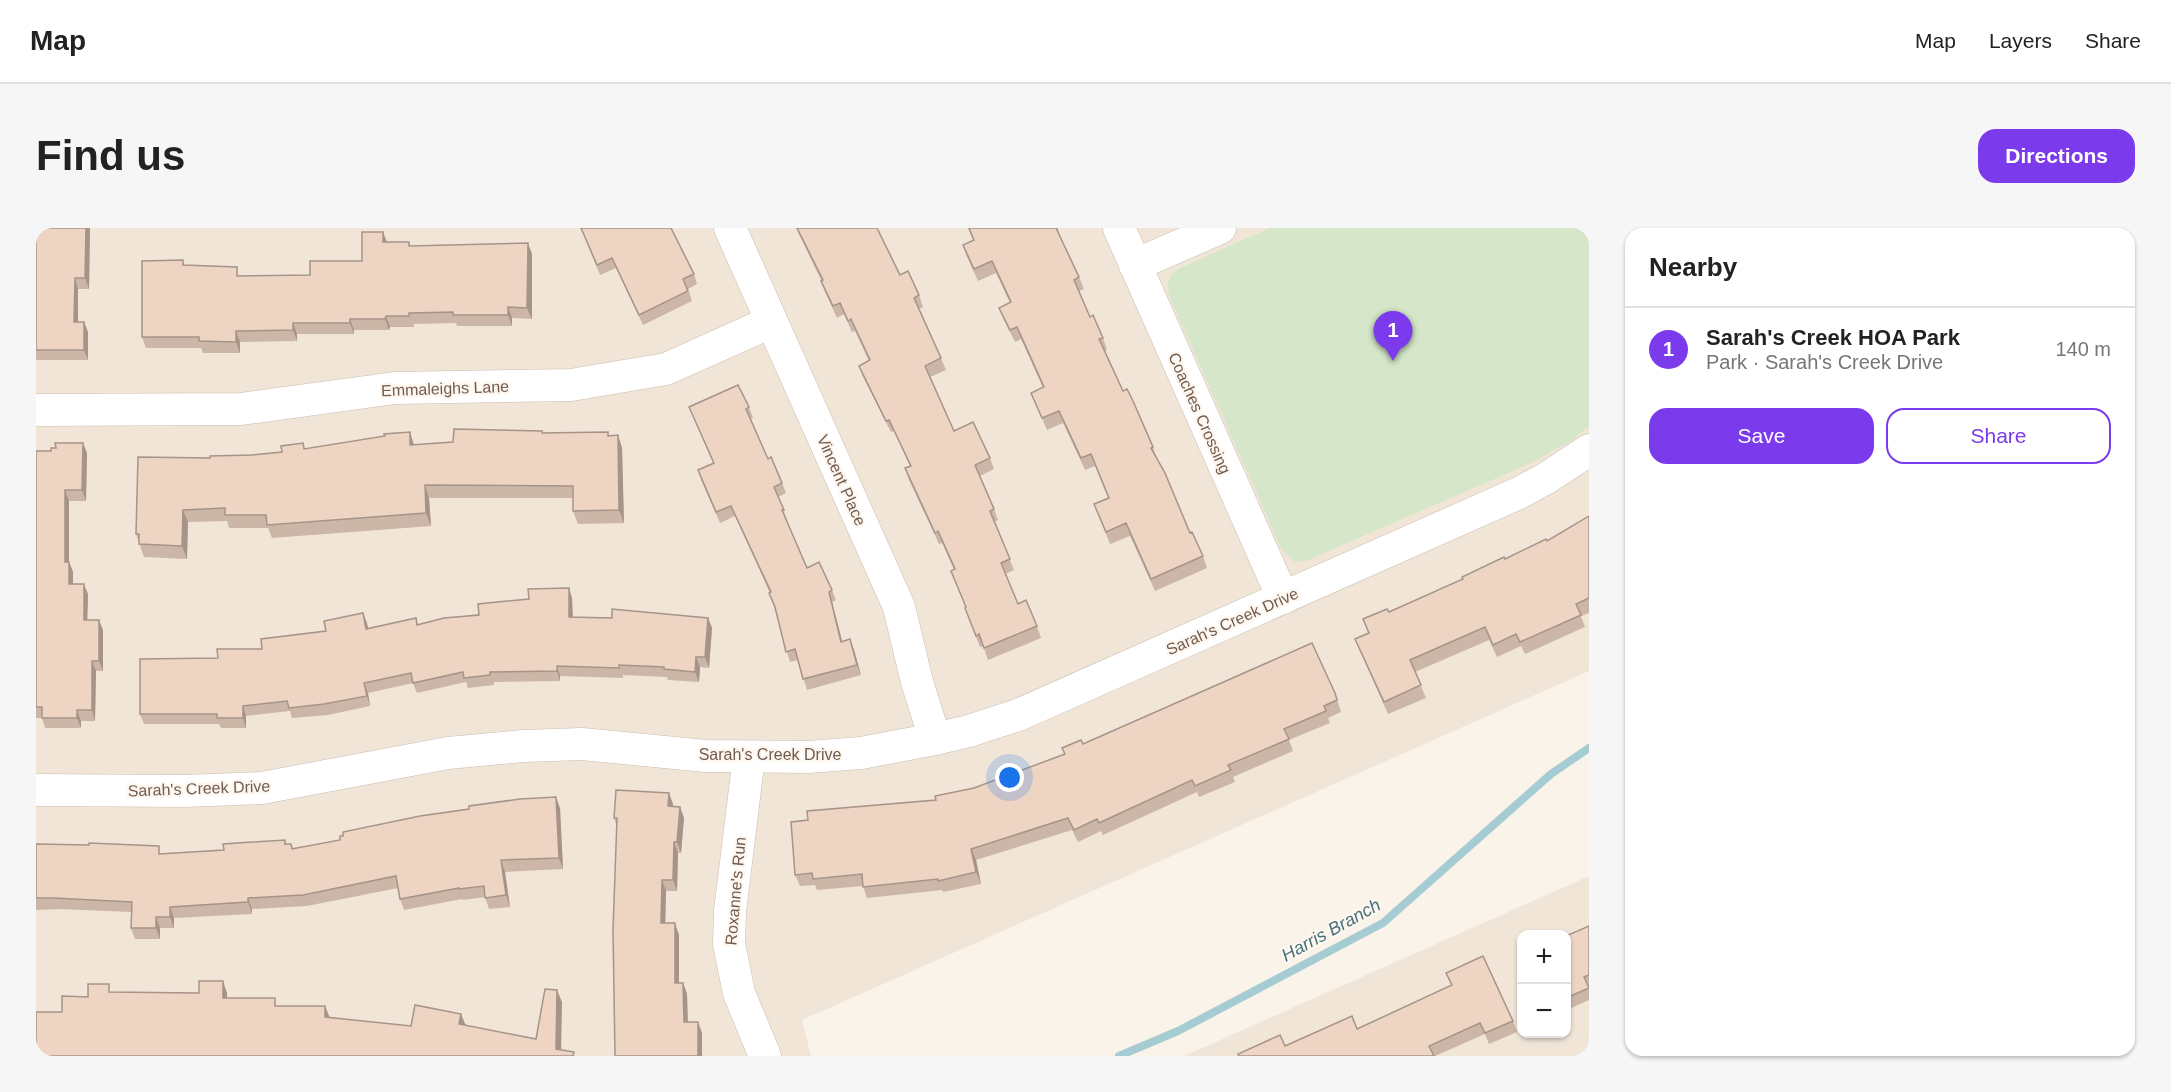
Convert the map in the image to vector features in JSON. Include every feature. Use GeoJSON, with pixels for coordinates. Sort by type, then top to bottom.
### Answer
{"type":"FeatureCollection","features":[{"type":"Feature","properties":{"kind":"street","name":"Vincent Place"},"geometry":{"type":"LineString","coordinates":[[730,228],[899,607],[917,682],[935,739]]}},
{"type":"Feature","properties":{"kind":"street","name":"Coaches Crossing"},"geometry":{"type":"LineString","coordinates":[[1119,228],[1283,598]]}},
{"type":"Feature","properties":{"kind":"street"},"geometry":{"type":"LineString","coordinates":[[1135,265],[1220,228]]}},
{"type":"Feature","properties":{"kind":"street","name":"Emmaleighs Lane"},"geometry":{"type":"LineString","coordinates":[[36,410],[241,409],[394,388],[571,385],[666,369],[771,322]]}},
{"type":"Feature","properties":{"kind":"street","name":"Sarah's Creek Drive"},"geometry":{"type":"LineString","coordinates":[[36,790],[184,791],[262,788],[448,753],[523,746],[582,744],[706,756],[808,757],[861,753],[935,739],[1018,715],[1519,494],[1589,450]]}},
{"type":"Feature","properties":{"kind":"street","name":"Roxanne's Run"},"geometry":{"type":"LineString","coordinates":[[749,757],[730,911],[729,944],[738,993],[765,1056]]}},
{"type":"Feature","properties":{"kind":"shaded area"},"geometry":{"type":"Polygon","coordinates":[[[36,228],[1589,228],[1589,671],[802,1020],[811,1056],[36,1056],[36,228]]]}},
{"type":"Feature","properties":{"kind":"shaded area"},"geometry":{"type":"Polygon","coordinates":[[[1589,876],[1589,1051],[1577,1056],[1184,1056],[1589,876]]]}},
{"type":"Feature","properties":{"kind":"green space"},"geometry":{"type":"Polygon","coordinates":[[[1270,228],[1589,228],[1589,426],[1569,442],[1531,463],[1308,560],[1295,562],[1282,550],[1168,291],[1171,276],[1180,268],[1270,228]]]}},
{"type":"Feature","properties":{"kind":"building"},"geometry":{"type":"Polygon","coordinates":[[[36,228],[86,228],[85,278],[75,278],[74,322],[84,322],[84,350],[36,350],[36,228]]]}},
{"type":"Feature","properties":{"kind":"building"},"geometry":{"type":"Polygon","coordinates":[[[581,228],[671,228],[694,274],[683,279],[688,291],[639,315],[612,258],[597,265],[581,228]]]}},
{"type":"Feature","properties":{"kind":"building"},"geometry":{"type":"Polygon","coordinates":[[[797,228],[877,228],[900,275],[908,271],[919,295],[914,298],[941,358],[925,366],[954,431],[973,422],[990,458],[975,465],[994,509],[990,511],[1010,559],[1001,563],[1018,604],[1026,600],[1037,626],[984,648],[979,634],[976,636],[951,571],[955,569],[938,531],[935,533],[905,468],[911,466],[859,366],[870,360],[851,319],[848,321],[840,303],[833,306],[821,281],[823,280],[797,228]]]}},
{"type":"Feature","properties":{"kind":"building"},"geometry":{"type":"Polygon","coordinates":[[[969,228],[1056,228],[1079,277],[1074,280],[1090,317],[1093,315],[1103,338],[1099,339],[1123,391],[1127,389],[1133,401],[1153,447],[1151,448],[1203,556],[1151,579],[1126,523],[1106,532],[1094,504],[1109,498],[1091,454],[1081,458],[1059,411],[1042,418],[1031,393],[1044,387],[1017,327],[1010,330],[999,308],[1011,302],[992,261],[974,269],[963,245],[974,240],[969,228]]]}},
{"type":"Feature","properties":{"kind":"building"},"geometry":{"type":"Polygon","coordinates":[[[362,232],[383,232],[383,242],[409,242],[409,246],[528,243],[527,308],[508,307],[508,315],[453,315],[453,312],[409,313],[409,316],[386,316],[385,319],[350,319],[350,323],[293,323],[293,330],[236,331],[236,342],[199,341],[199,337],[142,337],[142,261],[183,260],[183,265],[237,267],[237,276],[310,275],[310,261],[362,261],[362,232]]]}},
{"type":"Feature","properties":{"kind":"building"},"geometry":{"type":"Polygon","coordinates":[[[738,385],[749,407],[746,409],[768,459],[771,457],[782,483],[774,487],[784,510],[782,510],[807,568],[819,562],[832,590],[829,592],[841,642],[850,639],[857,665],[803,679],[795,649],[786,652],[775,607],[769,593],[771,592],[731,506],[716,512],[698,470],[714,463],[689,407],[738,385]]]}},
{"type":"Feature","properties":{"kind":"building"},"geometry":{"type":"Polygon","coordinates":[[[454,429],[542,431],[542,433],[608,432],[608,436],[618,435],[619,510],[573,511],[573,486],[425,485],[426,513],[267,525],[266,515],[225,515],[225,508],[183,510],[182,546],[139,544],[139,534],[136,534],[138,457],[210,458],[210,456],[252,455],[282,452],[281,446],[303,443],[304,449],[385,436],[384,434],[410,432],[410,445],[453,442],[454,429]]]}},
{"type":"Feature","properties":{"kind":"building"},"geometry":{"type":"Polygon","coordinates":[[[55,443],[83,443],[82,490],[65,490],[65,562],[69,562],[69,584],[84,584],[84,620],[99,620],[99,661],[92,661],[92,710],[77,710],[77,718],[42,718],[42,707],[36,707],[36,451],[51,451],[51,448],[56,448],[55,443]]]}},
{"type":"Feature","properties":{"kind":"building"},"geometry":{"type":"Polygon","coordinates":[[[1589,516],[1589,598],[1576,604],[1581,615],[1520,642],[1516,634],[1493,645],[1485,627],[1410,660],[1421,685],[1384,702],[1355,639],[1369,633],[1363,619],[1387,609],[1389,612],[1463,579],[1462,577],[1504,557],[1505,559],[1546,539],[1547,541],[1589,516]]]}},
{"type":"Feature","properties":{"kind":"building"},"geometry":{"type":"Polygon","coordinates":[[[569,588],[569,617],[612,618],[612,609],[708,618],[705,657],[696,657],[695,672],[664,669],[664,667],[619,665],[619,668],[557,666],[557,671],[490,672],[490,675],[464,678],[463,672],[413,683],[411,673],[364,683],[367,696],[289,708],[287,701],[243,706],[243,718],[217,718],[217,714],[140,714],[140,659],[218,658],[217,649],[262,649],[261,639],[326,631],[324,621],[363,613],[366,629],[416,618],[417,625],[444,618],[479,615],[478,604],[529,599],[528,589],[569,588]]]}},
{"type":"Feature","properties":{"kind":"building"},"geometry":{"type":"Polygon","coordinates":[[[1312,643],[1337,700],[1324,706],[1326,711],[1284,729],[1289,739],[1228,765],[1231,770],[1195,786],[1192,780],[1099,823],[1097,819],[1074,830],[1068,818],[971,849],[976,872],[938,881],[938,879],[863,887],[862,874],[813,879],[812,873],[795,875],[791,822],[808,820],[807,811],[936,800],[935,796],[974,788],[1065,754],[1062,748],[1081,740],[1083,744],[1312,643]]]}},
{"type":"Feature","properties":{"kind":"building"},"geometry":{"type":"Polygon","coordinates":[[[616,790],[669,793],[668,806],[680,807],[677,842],[674,842],[673,880],[662,880],[661,923],[675,923],[675,983],[683,983],[684,1022],[698,1022],[698,1056],[615,1056],[613,930],[616,790]]]}},
{"type":"Feature","properties":{"kind":"building"},"geometry":{"type":"Polygon","coordinates":[[[556,797],[559,858],[501,860],[506,895],[485,898],[484,886],[459,888],[400,899],[396,876],[303,895],[248,898],[248,902],[170,907],[170,917],[156,917],[156,928],[131,928],[132,902],[36,898],[36,844],[89,845],[89,843],[159,846],[159,854],[224,850],[223,844],[285,840],[285,844],[291,844],[292,849],[340,840],[343,832],[420,816],[469,809],[469,806],[556,797]]]}},
{"type":"Feature","properties":{"kind":"building"},"geometry":{"type":"Polygon","coordinates":[[[1589,926],[1589,975],[1584,977],[1589,988],[1571,996],[1571,984],[1571,934],[1589,926]]]}},
{"type":"Feature","properties":{"kind":"building"},"geometry":{"type":"Polygon","coordinates":[[[1483,956],[1513,1021],[1485,1033],[1480,1023],[1429,1046],[1434,1056],[1239,1056],[1238,1054],[1280,1035],[1285,1046],[1352,1016],[1357,1029],[1452,985],[1446,973],[1483,956]]]}},
{"type":"Feature","properties":{"kind":"building"},"geometry":{"type":"Polygon","coordinates":[[[199,981],[223,981],[223,998],[275,998],[275,1006],[325,1006],[325,1017],[411,1026],[415,1005],[461,1014],[459,1024],[536,1039],[545,989],[557,990],[556,1049],[574,1052],[573,1056],[36,1056],[36,1012],[62,1012],[62,996],[88,997],[88,984],[109,984],[109,992],[199,993],[199,981]]]}},
{"type":"Feature","properties":{"kind":"waterway","name":"Harris Branch"},"geometry":{"type":"LineString","coordinates":[[1119,1056],[1178,1031],[1383,923],[1551,774],[1589,748]]}},
{"type":"Feature","properties":{"kind":"place","name":"Sarah's Creek HOA Park"},"geometry":{"type":"Point","coordinates":[1393,361]}}]}
